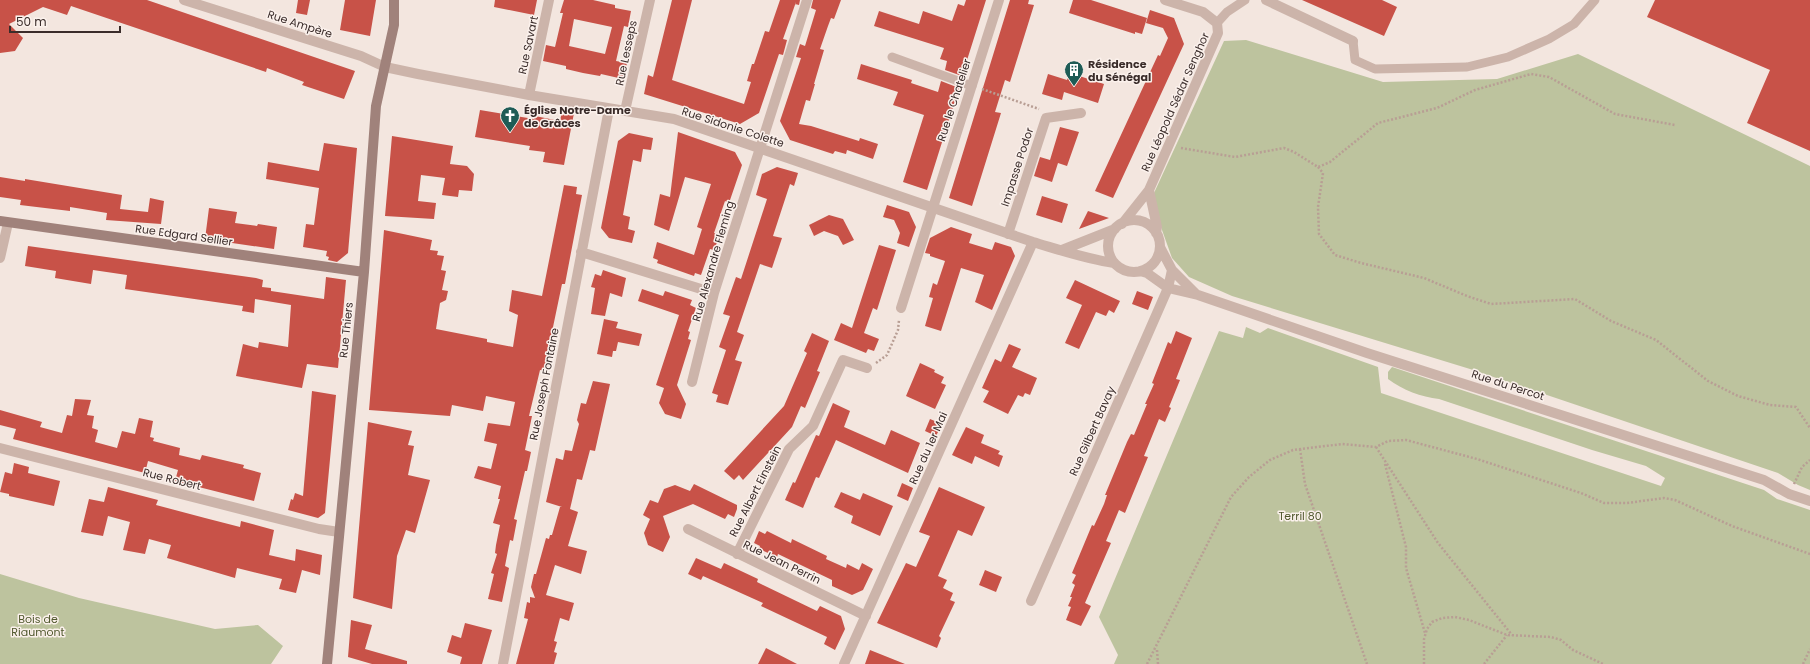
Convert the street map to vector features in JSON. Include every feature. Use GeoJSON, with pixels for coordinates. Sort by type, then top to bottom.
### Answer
{"type":"FeatureCollection","features":[{"type":"Feature","properties":{"kind":"street","name":"Rue Ampère"},"geometry":{"type":"LineString","coordinates":[[184,0],[361,56],[385,66]]}},
{"type":"Feature","properties":{"kind":"street","name":"Rue Thiers"},"geometry":{"type":"LineString","coordinates":[[327,664],[364,272],[376,106],[394,25],[394,0]]}},
{"type":"Feature","properties":{"kind":"street","name":"Rue Savart"},"geometry":{"type":"LineString","coordinates":[[529,95],[549,0]]}},
{"type":"Feature","properties":{"kind":"street","name":"Rue Lesseps"},"geometry":{"type":"LineString","coordinates":[[625,111],[650,0]]}},
{"type":"Feature","properties":{"kind":"street","name":"Rue Alexandre Fleming"},"geometry":{"type":"LineString","coordinates":[[692,382],[714,293],[807,0]]}},
{"type":"Feature","properties":{"kind":"street","name":"Rue le Chatelier"},"geometry":{"type":"LineString","coordinates":[[901,308],[918,261],[932,208],[999,0]]}},
{"type":"Feature","properties":{"kind":"street"},"geometry":{"type":"LineString","coordinates":[[1165,0],[1203,12],[1217,23]]}},
{"type":"Feature","properties":{"kind":"street"},"geometry":{"type":"LineString","coordinates":[[1266,0],[1353,41]]}},
{"type":"Feature","properties":{"kind":"street","name":"Rue Léopold Sédar Senghor"},"geometry":{"type":"LineString","coordinates":[[1118,226],[1149,190],[1213,46],[1218,33],[1217,23]]}},
{"type":"Feature","properties":{"kind":"street","name":"Rue Sidonie Colette"},"geometry":{"type":"LineString","coordinates":[[385,66],[529,95],[674,119],[1008,234],[1080,257],[1114,263]]}},
{"type":"Feature","properties":{"kind":"street","name":"Rue Joseph Fontaine"},"geometry":{"type":"LineString","coordinates":[[503,664],[609,109]]}},
{"type":"Feature","properties":{"kind":"street","name":"Impasse Podor"},"geometry":{"type":"LineString","coordinates":[[1008,234],[1046,118],[1081,113]]}},
{"type":"Feature","properties":{"kind":"street"},"geometry":{"type":"LineString","coordinates":[[1118,226],[1110,237],[1108,246],[1114,263],[1126,270],[1140,272],[1154,263],[1158,256],[1160,247],[1156,233],[1157,227],[1149,190]]}},
{"type":"Feature","properties":{"kind":"street"},"geometry":{"type":"LineString","coordinates":[[1062,250],[1129,221],[1144,223],[1156,233]]}},
{"type":"Feature","properties":{"kind":"street"},"geometry":{"type":"LineString","coordinates":[[0,258],[4,222]]}},
{"type":"Feature","properties":{"kind":"street","name":"Rue Edgard Sellier"},"geometry":{"type":"LineString","coordinates":[[4,222],[364,272]]}},
{"type":"Feature","properties":{"kind":"street","name":"Rue du 1er Mai"},"geometry":{"type":"LineString","coordinates":[[844,664],[1033,242]]}},
{"type":"Feature","properties":{"kind":"street","name":"Rue du Percot"},"geometry":{"type":"LineString","coordinates":[[1160,247],[1172,270],[1198,295]]}},
{"type":"Feature","properties":{"kind":"street"},"geometry":{"type":"LineString","coordinates":[[581,252],[714,293]]}},
{"type":"Feature","properties":{"kind":"street","name":"Rue Gilbert Bavay"},"geometry":{"type":"LineString","coordinates":[[1030,601],[1168,288],[1172,270]]}},
{"type":"Feature","properties":{"kind":"street","name":"Rue du Percot"},"geometry":{"type":"LineString","coordinates":[[1140,272],[1147,274],[1168,288],[1198,295],[1367,353],[1764,480],[1789,494],[1810,501]]}},
{"type":"Feature","properties":{"kind":"street","name":"Rue Albert Einstein"},"geometry":{"type":"LineString","coordinates":[[737,554],[789,449],[813,426],[843,360],[867,368]]}},
{"type":"Feature","properties":{"kind":"street","name":"Rue Robert"},"geometry":{"type":"LineString","coordinates":[[0,448],[319,529],[339,532]]}},
{"type":"Feature","properties":{"kind":"street","name":"Rue Jean Perrin"},"geometry":{"type":"LineString","coordinates":[[688,529],[866,616]]}},
{"type":"Feature","properties":{"kind":"lane"},"geometry":{"type":"LineString","coordinates":[[1217,23],[1227,12],[1245,0]]}},
{"type":"Feature","properties":{"kind":"lane"},"geometry":{"type":"LineString","coordinates":[[1353,41],[1355,60],[1375,68],[1467,67],[1508,57],[1549,39],[1574,24],[1595,0]]}},
{"type":"Feature","properties":{"kind":"lane"},"geometry":{"type":"LineString","coordinates":[[892,57],[972,86]]}},
{"type":"Feature","properties":{"kind":"path"},"geometry":{"type":"LineString","coordinates":[[1318,167],[1330,162],[1378,124],[1437,108],[1475,90],[1531,74],[1549,77],[1615,114],[1675,126]]}},
{"type":"Feature","properties":{"kind":"path"},"geometry":{"type":"LineString","coordinates":[[972,86],[1041,109],[1046,118]]}},
{"type":"Feature","properties":{"kind":"path"},"geometry":{"type":"LineString","coordinates":[[1165,152],[1180,148],[1235,156],[1284,148],[1294,152],[1318,167],[1323,173],[1318,207],[1319,234],[1336,255],[1361,263],[1424,278],[1467,296],[1491,304],[1575,299],[1610,321],[1656,340],[1708,381],[1738,396],[1770,405],[1796,408],[1810,428]]}},
{"type":"Feature","properties":{"kind":"path"},"geometry":{"type":"LineString","coordinates":[[867,368],[887,355],[898,330],[901,308]]}},
{"type":"Feature","properties":{"kind":"path"},"geometry":{"type":"LineString","coordinates":[[1147,664],[1157,648],[1231,497],[1249,477],[1270,460],[1293,450],[1342,444],[1376,447],[1388,441],[1406,440],[1477,459],[1581,493],[1604,503],[1627,503],[1664,498],[1675,500],[1732,526],[1810,554]]}},
{"type":"Feature","properties":{"kind":"path"},"geometry":{"type":"LineString","coordinates":[[1376,447],[1438,543],[1512,635]]}},
{"type":"Feature","properties":{"kind":"path"},"geometry":{"type":"LineString","coordinates":[[1300,449],[1304,484],[1367,664]]}},
{"type":"Feature","properties":{"kind":"path"},"geometry":{"type":"LineString","coordinates":[[1384,460],[1406,547],[1406,568],[1425,634],[1424,664]]}},
{"type":"Feature","properties":{"kind":"path"},"geometry":{"type":"LineString","coordinates":[[1789,494],[1802,467],[1810,460]]}},
{"type":"Feature","properties":{"kind":"path"},"geometry":{"type":"LineString","coordinates":[[1425,634],[1432,622],[1442,618],[1455,617],[1469,620],[1507,635],[1551,637],[1561,640],[1573,650],[1604,664]]}},
{"type":"Feature","properties":{"kind":"path"},"geometry":{"type":"LineString","coordinates":[[1484,664],[1507,635]]}},
{"type":"Feature","properties":{"kind":"path"},"geometry":{"type":"LineString","coordinates":[[1157,648],[1158,664]]}},
{"type":"Feature","properties":{"kind":"path"},"geometry":{"type":"LineString","coordinates":[[1802,664],[1810,649]]}},
{"type":"Feature","properties":{"kind":"green space"},"geometry":{"type":"Polygon","coordinates":[[[1246,40],[1383,82],[1497,79],[1578,54],[1810,166],[1810,490],[1798,485],[1778,473],[1470,369],[1232,296],[1189,277],[1172,258],[1162,230],[1154,193],[1224,41],[1246,40]]]}},
{"type":"Feature","properties":{"kind":"green space","name":"Terril 80"},"geometry":{"type":"Polygon","coordinates":[[[1246,327],[1260,333],[1268,328],[1378,367],[1381,393],[1661,486],[1665,478],[1646,466],[1592,450],[1439,399],[1426,397],[1412,392],[1388,379],[1388,372],[1392,367],[1764,490],[1777,499],[1810,510],[1810,664],[1114,664],[1118,655],[1099,617],[1219,331],[1243,338],[1246,327]]]}},
{"type":"Feature","properties":{"kind":"green space","name":"Bois de Riaumont"},"geometry":{"type":"Polygon","coordinates":[[[0,574],[79,598],[215,629],[258,625],[283,646],[271,664],[0,664],[0,574]]]}},
{"type":"Feature","properties":{"kind":"building"},"geometry":{"type":"Polygon","coordinates":[[[0,0],[147,0],[355,71],[344,99],[302,85],[304,82],[267,68],[266,72],[71,6],[67,15],[43,7],[9,24],[23,38],[15,51],[0,53],[0,0]]]}},
{"type":"Feature","properties":{"kind":"building"},"geometry":{"type":"Polygon","coordinates":[[[298,0],[310,0],[307,15],[296,13],[298,0]]]}},
{"type":"Feature","properties":{"kind":"building"},"geometry":{"type":"Polygon","coordinates":[[[345,0],[376,0],[370,36],[340,30],[345,0]]]}},
{"type":"Feature","properties":{"kind":"building"},"geometry":{"type":"Polygon","coordinates":[[[495,0],[537,0],[534,15],[494,7],[495,0]]]}},
{"type":"Feature","properties":{"kind":"building"},"geometry":{"type":"Polygon","coordinates":[[[564,0],[593,0],[615,5],[615,8],[631,11],[628,27],[624,26],[616,61],[627,63],[623,79],[601,74],[600,76],[583,73],[566,69],[566,66],[543,61],[546,45],[555,47],[563,13],[560,13],[564,0]],[[574,19],[569,46],[605,54],[612,27],[574,19]]]}},
{"type":"Feature","properties":{"kind":"building"},"geometry":{"type":"Polygon","coordinates":[[[672,0],[692,0],[672,80],[744,104],[751,82],[747,81],[752,64],[754,64],[765,31],[769,32],[780,0],[800,0],[799,5],[795,4],[783,39],[787,40],[783,55],[779,54],[759,113],[740,124],[644,94],[648,75],[653,77],[672,0]]]}},
{"type":"Feature","properties":{"kind":"building"},"geometry":{"type":"Polygon","coordinates":[[[813,0],[841,0],[834,19],[831,18],[820,49],[824,50],[815,84],[810,101],[806,100],[799,124],[811,126],[859,141],[860,138],[878,144],[873,159],[847,150],[846,154],[835,151],[833,154],[790,140],[780,121],[801,58],[796,57],[800,44],[805,46],[816,10],[811,8],[813,0]]]}},
{"type":"Feature","properties":{"kind":"building"},"geometry":{"type":"Polygon","coordinates":[[[966,0],[986,0],[962,76],[945,70],[947,61],[940,59],[944,48],[874,26],[879,11],[919,24],[923,11],[952,21],[958,4],[964,6],[966,0]]]}},
{"type":"Feature","properties":{"kind":"building"},"geometry":{"type":"Polygon","coordinates":[[[1010,0],[1029,0],[1028,4],[1034,5],[1010,82],[1005,80],[995,112],[1001,113],[972,206],[949,198],[1010,0]]]}},
{"type":"Feature","properties":{"kind":"building"},"geometry":{"type":"Polygon","coordinates":[[[1073,0],[1091,0],[1147,18],[1142,34],[1135,32],[1135,34],[1069,13],[1073,0]]]}},
{"type":"Feature","properties":{"kind":"building"},"geometry":{"type":"Polygon","coordinates":[[[1302,0],[1382,0],[1397,7],[1384,36],[1302,0]]]}},
{"type":"Feature","properties":{"kind":"building"},"geometry":{"type":"Polygon","coordinates":[[[1655,0],[1810,0],[1810,151],[1747,123],[1770,70],[1647,17],[1655,0]]]}},
{"type":"Feature","properties":{"kind":"building"},"geometry":{"type":"Polygon","coordinates":[[[1150,10],[1174,18],[1184,44],[1113,198],[1095,191],[1158,55],[1160,56],[1168,38],[1163,28],[1146,23],[1150,10]]]}},
{"type":"Feature","properties":{"kind":"building"},"geometry":{"type":"Polygon","coordinates":[[[861,64],[912,80],[911,83],[938,92],[941,81],[959,88],[927,190],[903,182],[924,115],[893,105],[898,92],[857,79],[861,64]]]}},
{"type":"Feature","properties":{"kind":"building","name":"Résidence du Sénégal"},"geometry":{"type":"Polygon","coordinates":[[[1070,73],[1104,84],[1098,103],[1064,92],[1062,100],[1042,94],[1048,74],[1067,80],[1070,73]]]}},
{"type":"Feature","properties":{"kind":"building","name":"Église Notre-Dame de Grâces"},"geometry":{"type":"Polygon","coordinates":[[[480,110],[534,119],[535,116],[560,121],[562,111],[574,113],[564,165],[543,162],[545,152],[529,150],[530,146],[475,137],[480,110]]]}},
{"type":"Feature","properties":{"kind":"building"},"geometry":{"type":"Polygon","coordinates":[[[1060,127],[1079,132],[1067,166],[1058,163],[1052,182],[1034,176],[1040,157],[1050,160],[1060,127]]]}},
{"type":"Feature","properties":{"kind":"building"},"geometry":{"type":"Polygon","coordinates":[[[678,132],[735,152],[742,165],[729,203],[725,201],[714,233],[720,235],[714,250],[710,249],[701,275],[695,273],[694,276],[657,263],[658,260],[653,258],[657,242],[694,255],[702,229],[697,227],[711,184],[685,177],[669,231],[654,225],[660,194],[670,197],[678,132]]]}},
{"type":"Feature","properties":{"kind":"building"},"geometry":{"type":"Polygon","coordinates":[[[629,133],[653,138],[651,150],[643,149],[641,162],[633,160],[623,215],[630,217],[628,229],[635,231],[632,243],[609,238],[601,228],[618,141],[629,133]]]}},
{"type":"Feature","properties":{"kind":"building"},"geometry":{"type":"Polygon","coordinates":[[[392,136],[453,146],[450,164],[467,166],[474,174],[472,191],[459,190],[458,197],[442,195],[445,178],[421,175],[418,201],[436,203],[434,219],[385,216],[392,136]]]}},
{"type":"Feature","properties":{"kind":"building"},"geometry":{"type":"Polygon","coordinates":[[[324,143],[357,148],[348,253],[337,262],[328,260],[329,257],[326,256],[327,251],[303,247],[306,224],[314,225],[319,188],[266,179],[268,162],[319,171],[324,143]]]}},
{"type":"Feature","properties":{"kind":"building"},"geometry":{"type":"Polygon","coordinates":[[[777,167],[798,173],[794,186],[790,184],[773,236],[782,238],[772,268],[760,264],[737,332],[744,335],[735,360],[742,362],[728,405],[716,402],[718,395],[712,393],[726,350],[719,347],[730,316],[723,314],[736,277],[741,279],[767,199],[756,195],[762,174],[777,167]]]}},
{"type":"Feature","properties":{"kind":"building"},"geometry":{"type":"Polygon","coordinates":[[[0,177],[25,181],[25,179],[122,195],[120,209],[148,212],[150,198],[164,201],[161,224],[106,220],[107,213],[70,207],[70,211],[20,205],[21,200],[0,197],[0,177]]]}},
{"type":"Feature","properties":{"kind":"building"},"geometry":{"type":"Polygon","coordinates":[[[564,185],[577,187],[576,194],[582,195],[565,284],[562,284],[548,351],[550,352],[547,371],[540,370],[529,416],[532,416],[525,450],[531,452],[514,519],[517,520],[513,541],[510,540],[505,566],[509,568],[502,602],[488,599],[494,574],[491,573],[497,554],[495,553],[500,525],[493,523],[500,499],[498,499],[501,486],[474,478],[478,466],[491,469],[497,444],[484,441],[488,423],[510,426],[515,402],[486,396],[483,411],[452,405],[450,416],[369,410],[384,230],[432,240],[430,250],[438,251],[437,255],[444,256],[441,270],[446,271],[442,290],[448,291],[446,300],[440,303],[436,329],[487,339],[487,342],[513,347],[518,315],[509,311],[512,290],[542,296],[564,185]]]}},
{"type":"Feature","properties":{"kind":"building"},"geometry":{"type":"Polygon","coordinates":[[[1042,196],[1068,204],[1062,223],[1036,215],[1042,196]]]}},
{"type":"Feature","properties":{"kind":"building"},"geometry":{"type":"Polygon","coordinates":[[[887,205],[909,212],[916,227],[909,247],[897,243],[900,233],[894,220],[883,217],[887,205]]]}},
{"type":"Feature","properties":{"kind":"building"},"geometry":{"type":"Polygon","coordinates":[[[209,208],[237,212],[235,223],[277,227],[274,249],[205,239],[209,208]]]}},
{"type":"Feature","properties":{"kind":"building"},"geometry":{"type":"Polygon","coordinates":[[[1088,211],[1109,218],[1079,229],[1088,211]]]}},
{"type":"Feature","properties":{"kind":"building"},"geometry":{"type":"Polygon","coordinates":[[[829,215],[843,219],[854,240],[843,245],[838,236],[824,231],[814,236],[809,225],[829,215]]]}},
{"type":"Feature","properties":{"kind":"building"},"geometry":{"type":"Polygon","coordinates":[[[951,227],[972,234],[969,243],[992,250],[995,242],[1011,247],[1015,256],[992,310],[975,302],[984,275],[961,268],[941,331],[925,326],[933,298],[929,297],[933,283],[937,285],[945,261],[925,253],[930,238],[951,227]]]}},
{"type":"Feature","properties":{"kind":"building"},"geometry":{"type":"Polygon","coordinates":[[[879,245],[896,250],[877,310],[873,308],[864,333],[879,339],[874,351],[868,349],[866,353],[834,340],[841,323],[852,328],[879,245]]]}},
{"type":"Feature","properties":{"kind":"building"},"geometry":{"type":"Polygon","coordinates":[[[28,246],[256,278],[263,280],[262,287],[271,288],[271,291],[324,299],[326,277],[346,280],[338,368],[307,364],[302,388],[236,376],[243,344],[258,348],[259,342],[288,347],[291,305],[255,299],[254,313],[242,311],[243,306],[125,289],[127,275],[93,270],[91,284],[55,278],[56,271],[25,266],[28,246]]]}},
{"type":"Feature","properties":{"kind":"building"},"geometry":{"type":"Polygon","coordinates":[[[603,270],[626,278],[622,297],[610,293],[605,316],[591,314],[595,288],[591,287],[595,274],[601,276],[603,270]]]}},
{"type":"Feature","properties":{"kind":"building"},"geometry":{"type":"Polygon","coordinates":[[[1075,280],[1120,301],[1114,313],[1109,310],[1106,316],[1096,312],[1079,349],[1065,343],[1082,305],[1066,298],[1075,280]]]}},
{"type":"Feature","properties":{"kind":"building"},"geometry":{"type":"Polygon","coordinates":[[[642,289],[663,296],[665,291],[692,300],[690,305],[696,308],[688,331],[690,332],[688,339],[691,340],[677,385],[686,404],[681,419],[665,414],[659,403],[664,388],[656,385],[679,315],[638,301],[642,289]]]}},
{"type":"Feature","properties":{"kind":"building"},"geometry":{"type":"Polygon","coordinates":[[[1137,291],[1153,297],[1148,310],[1132,304],[1137,291]]]}},
{"type":"Feature","properties":{"kind":"building"},"geometry":{"type":"Polygon","coordinates":[[[604,319],[618,322],[616,328],[642,334],[639,346],[618,342],[616,351],[613,351],[612,357],[597,354],[604,319]]]}},
{"type":"Feature","properties":{"kind":"building"},"geometry":{"type":"Polygon","coordinates":[[[1176,331],[1192,338],[1176,379],[1180,380],[1169,407],[1171,408],[1165,422],[1159,419],[1144,456],[1148,457],[1125,513],[1119,510],[1106,541],[1111,543],[1085,603],[1091,606],[1081,626],[1066,620],[1071,607],[1068,606],[1072,597],[1070,597],[1075,585],[1072,583],[1076,575],[1072,573],[1092,525],[1094,526],[1104,504],[1107,495],[1105,495],[1127,442],[1131,434],[1134,435],[1147,404],[1145,404],[1154,384],[1152,383],[1168,342],[1171,344],[1176,331]]]}},
{"type":"Feature","properties":{"kind":"building"},"geometry":{"type":"Polygon","coordinates":[[[812,333],[829,341],[817,371],[820,372],[805,408],[801,406],[792,427],[743,480],[739,475],[734,480],[724,471],[784,406],[807,353],[804,351],[812,333]]]}},
{"type":"Feature","properties":{"kind":"building"},"geometry":{"type":"Polygon","coordinates":[[[1009,344],[1021,349],[1012,367],[1037,378],[1030,395],[1025,393],[1023,397],[1018,395],[1008,414],[983,402],[989,391],[982,388],[995,359],[1001,362],[1009,344]]]}},
{"type":"Feature","properties":{"kind":"building"},"geometry":{"type":"Polygon","coordinates":[[[920,363],[935,370],[934,372],[944,377],[941,383],[946,385],[935,409],[906,396],[920,363]]]}},
{"type":"Feature","properties":{"kind":"building"},"geometry":{"type":"Polygon","coordinates":[[[593,381],[610,384],[595,451],[590,450],[582,480],[577,479],[570,509],[578,512],[568,546],[587,551],[581,574],[555,565],[546,595],[574,603],[569,621],[560,618],[554,641],[557,642],[554,652],[557,653],[554,664],[516,664],[528,619],[524,618],[527,602],[530,603],[530,597],[535,598],[531,587],[534,574],[536,574],[546,538],[549,539],[550,535],[552,535],[560,507],[562,507],[546,502],[556,458],[563,460],[565,450],[572,451],[579,424],[577,420],[581,403],[586,404],[593,381]]]}},
{"type":"Feature","properties":{"kind":"building"},"geometry":{"type":"Polygon","coordinates":[[[312,391],[336,395],[325,513],[318,518],[288,510],[291,499],[293,500],[295,493],[303,496],[312,391]]]}},
{"type":"Feature","properties":{"kind":"building"},"geometry":{"type":"Polygon","coordinates":[[[75,399],[91,400],[87,415],[94,416],[92,428],[98,430],[95,442],[117,448],[122,431],[135,434],[139,418],[153,421],[150,437],[154,438],[153,441],[180,448],[179,455],[200,460],[202,455],[244,465],[243,468],[261,473],[254,501],[175,481],[178,470],[148,461],[145,473],[13,439],[16,429],[0,425],[0,410],[42,422],[40,427],[62,433],[67,415],[72,416],[75,399]]]}},
{"type":"Feature","properties":{"kind":"building"},"geometry":{"type":"Polygon","coordinates":[[[833,403],[850,411],[844,427],[885,445],[891,430],[920,443],[908,473],[836,440],[819,478],[816,477],[803,508],[785,500],[793,482],[795,483],[816,435],[819,436],[833,403]]]}},
{"type":"Feature","properties":{"kind":"building"},"geometry":{"type":"Polygon","coordinates":[[[930,419],[942,424],[936,436],[925,431],[930,419]]]}},
{"type":"Feature","properties":{"kind":"building"},"geometry":{"type":"Polygon","coordinates":[[[368,422],[412,431],[408,445],[414,446],[408,475],[430,480],[415,533],[406,530],[397,556],[392,609],[353,598],[368,422]]]}},
{"type":"Feature","properties":{"kind":"building"},"geometry":{"type":"Polygon","coordinates":[[[966,427],[984,435],[981,443],[1000,451],[998,454],[1003,456],[999,467],[975,456],[972,464],[952,455],[966,427]]]}},
{"type":"Feature","properties":{"kind":"building"},"geometry":{"type":"Polygon","coordinates":[[[14,463],[29,467],[28,473],[60,481],[54,506],[9,496],[9,494],[0,492],[5,472],[12,474],[14,463]]]}},
{"type":"Feature","properties":{"kind":"building"},"geometry":{"type":"Polygon","coordinates":[[[902,483],[913,488],[908,501],[897,496],[902,483]]]}},
{"type":"Feature","properties":{"kind":"building"},"geometry":{"type":"Polygon","coordinates":[[[694,484],[737,505],[734,517],[728,514],[725,519],[693,504],[663,516],[670,537],[663,552],[648,545],[644,533],[650,519],[643,515],[650,500],[658,503],[664,489],[675,485],[690,491],[694,484]]]}},
{"type":"Feature","properties":{"kind":"building"},"geometry":{"type":"Polygon","coordinates":[[[108,487],[158,500],[156,505],[205,518],[240,527],[241,521],[274,530],[269,555],[295,561],[296,549],[322,555],[320,575],[302,570],[296,593],[279,589],[282,579],[237,568],[235,578],[167,558],[171,545],[149,539],[145,554],[123,550],[130,522],[108,516],[103,536],[81,532],[89,499],[104,502],[108,487]]]}},
{"type":"Feature","properties":{"kind":"building"},"geometry":{"type":"Polygon","coordinates":[[[939,487],[985,507],[972,536],[958,530],[938,576],[947,580],[943,588],[953,593],[950,600],[955,602],[939,636],[941,638],[937,648],[877,623],[906,563],[916,567],[930,536],[919,532],[939,487]]]}},
{"type":"Feature","properties":{"kind":"building"},"geometry":{"type":"Polygon","coordinates":[[[841,492],[860,500],[863,493],[893,506],[880,536],[851,523],[853,516],[834,507],[841,492]]]}},
{"type":"Feature","properties":{"kind":"building"},"geometry":{"type":"Polygon","coordinates":[[[759,531],[765,534],[767,531],[791,543],[792,539],[827,556],[826,559],[846,568],[847,564],[859,570],[862,563],[873,569],[863,590],[852,595],[832,586],[832,580],[778,554],[777,557],[759,549],[760,546],[754,543],[759,531]]]}},
{"type":"Feature","properties":{"kind":"building"},"geometry":{"type":"Polygon","coordinates":[[[696,558],[721,569],[724,563],[758,579],[757,582],[817,611],[820,606],[841,616],[845,629],[835,650],[824,644],[827,637],[761,606],[763,603],[703,576],[701,580],[688,574],[696,558]]]}},
{"type":"Feature","properties":{"kind":"building"},"geometry":{"type":"Polygon","coordinates":[[[985,570],[1002,577],[996,592],[979,585],[985,570]]]}},
{"type":"Feature","properties":{"kind":"building"},"geometry":{"type":"Polygon","coordinates":[[[351,620],[372,625],[365,649],[407,661],[407,664],[372,664],[348,657],[351,620]]]}},
{"type":"Feature","properties":{"kind":"building"},"geometry":{"type":"Polygon","coordinates":[[[465,623],[492,630],[482,664],[460,664],[462,657],[447,652],[452,635],[461,638],[465,623]]]}},
{"type":"Feature","properties":{"kind":"building"},"geometry":{"type":"Polygon","coordinates":[[[766,648],[797,664],[758,664],[766,648]]]}},
{"type":"Feature","properties":{"kind":"building"},"geometry":{"type":"Polygon","coordinates":[[[870,650],[905,664],[865,664],[870,650]]]}},
{"type":"Feature","properties":{"kind":"place","name":"Résidence du Sénégal"},"geometry":{"type":"Point","coordinates":[1074,87]}},
{"type":"Feature","properties":{"kind":"place","name":"Église Notre-Dame de Grâces"},"geometry":{"type":"Point","coordinates":[510,133]}}]}
